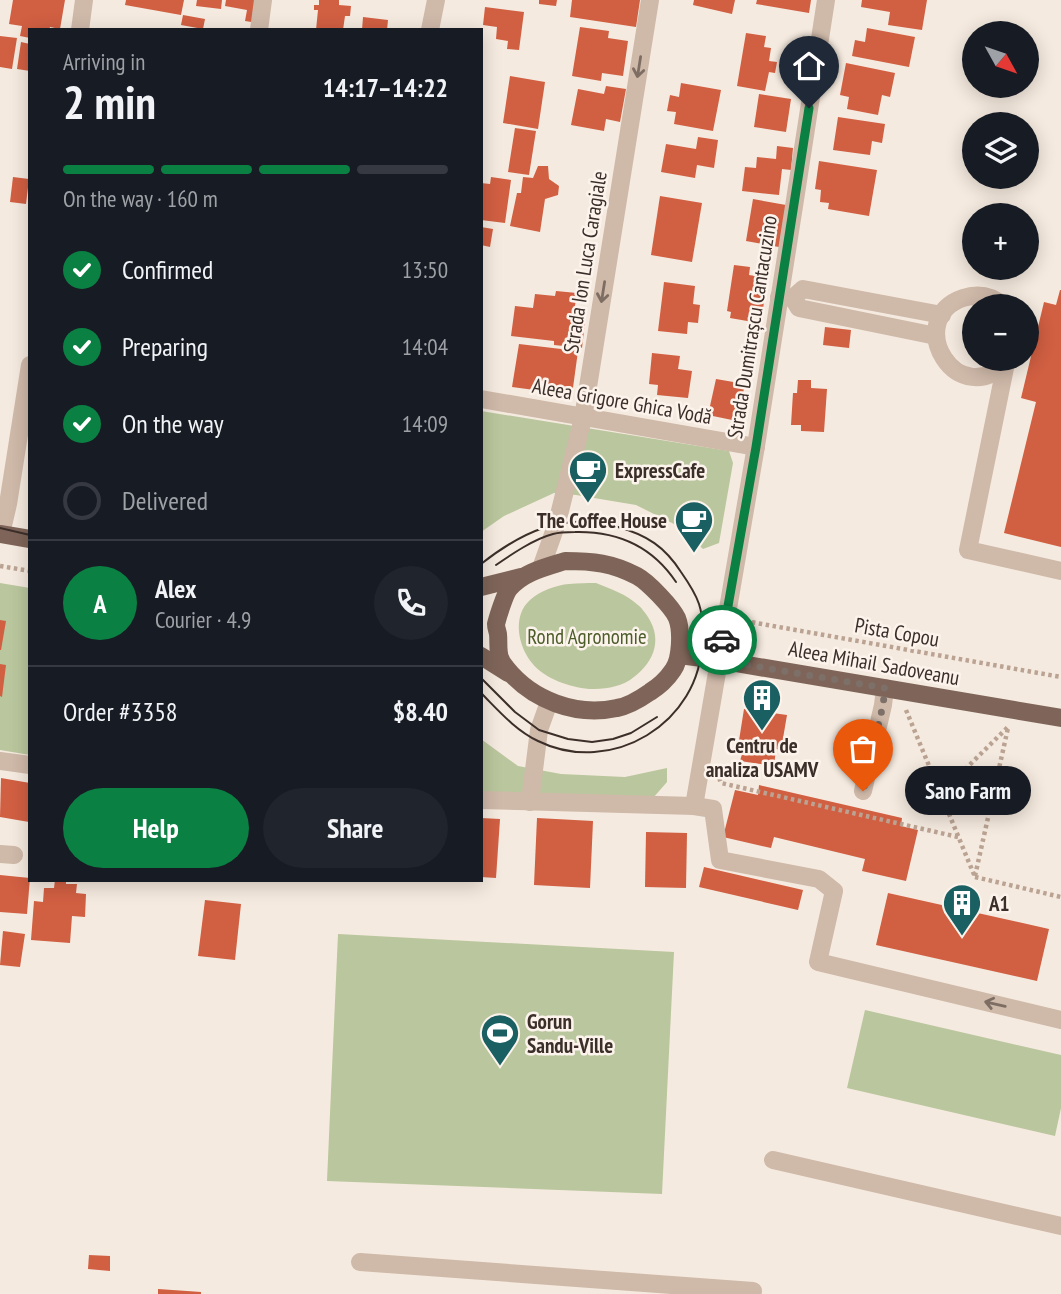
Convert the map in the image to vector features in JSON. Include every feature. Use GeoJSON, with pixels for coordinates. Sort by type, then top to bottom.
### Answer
{"type":"FeatureCollection","features":[{"type":"Feature","properties":{"kind":"main road"},"geometry":{"type":"LineString","coordinates":[[1,534],[28,539]]}},
{"type":"Feature","properties":{"kind":"main road"},"geometry":{"type":"LineString","coordinates":[[483,586],[565,561],[592,561],[615,566],[640,577],[660,595],[677,618],[679,655],[673,670],[657,687],[638,700],[616,709],[581,709],[549,702],[527,689],[500,659],[496,625],[508,590],[532,572]]}},
{"type":"Feature","properties":{"kind":"main road","name":"Aleea Mihail Sadoveanu"},"geometry":{"type":"LineString","coordinates":[[679,655],[1061,718]]}},
{"type":"Feature","properties":{"kind":"main road"},"geometry":{"type":"LineString","coordinates":[[483,657],[514,677]]}},
{"type":"Feature","properties":{"kind":"street"},"geometry":{"type":"LineString","coordinates":[[80,28],[85,0]]}},
{"type":"Feature","properties":{"kind":"street"},"geometry":{"type":"LineString","coordinates":[[259,28],[263,0]]}},
{"type":"Feature","properties":{"kind":"street"},"geometry":{"type":"LineString","coordinates":[[430,28],[436,0]]}},
{"type":"Feature","properties":{"kind":"street","name":"Strada Ion Luca Caragiale"},"geometry":{"type":"LineString","coordinates":[[532,572],[557,523],[583,418],[650,0]]}},
{"type":"Feature","properties":{"kind":"street","name":"Strada Dumitrașcu Cantacuzino"},"geometry":{"type":"LineString","coordinates":[[694,806],[756,447],[786,298],[826,0]]}},
{"type":"Feature","properties":{"kind":"street"},"geometry":{"type":"LineString","coordinates":[[936,336],[799,307],[786,298],[803,289],[942,315]]}},
{"type":"Feature","properties":{"kind":"street"},"geometry":{"type":"LineString","coordinates":[[962,298],[947,308],[940,319],[936,336],[942,358],[951,368],[962,374],[975,377],[997,371]]}},
{"type":"Feature","properties":{"kind":"street"},"geometry":{"type":"LineString","coordinates":[[1006,371],[968,550],[1061,571]]}},
{"type":"Feature","properties":{"kind":"street"},"geometry":{"type":"LineString","coordinates":[[1,534],[28,378]]}},
{"type":"Feature","properties":{"kind":"street","name":"Aleea Grigore Ghica Vodă"},"geometry":{"type":"LineString","coordinates":[[483,399],[756,447]]}},
{"type":"Feature","properties":{"kind":"street"},"geometry":{"type":"LineString","coordinates":[[863,791],[885,688]]}},
{"type":"Feature","properties":{"kind":"street"},"geometry":{"type":"LineString","coordinates":[[530,802],[539,730],[549,702]]}},
{"type":"Feature","properties":{"kind":"street"},"geometry":{"type":"LineString","coordinates":[[0,761],[28,765]]}},
{"type":"Feature","properties":{"kind":"street"},"geometry":{"type":"LineString","coordinates":[[483,800],[713,808],[720,860],[819,879],[834,891],[818,962],[1061,1020]]}},
{"type":"Feature","properties":{"kind":"street"},"geometry":{"type":"LineString","coordinates":[[773,1160],[1061,1226]]}},
{"type":"Feature","properties":{"kind":"street"},"geometry":{"type":"LineString","coordinates":[[360,1262],[753,1291]]}},
{"type":"Feature","properties":{"kind":"path"},"geometry":{"type":"LineString","coordinates":[[0,566],[28,571]]}},
{"type":"Feature","properties":{"kind":"path","name":"Pista Copou"},"geometry":{"type":"LineString","coordinates":[[727,618],[1061,677]]}},
{"type":"Feature","properties":{"kind":"path"},"geometry":{"type":"LineString","coordinates":[[905,708],[975,877]]}},
{"type":"Feature","properties":{"kind":"path"},"geometry":{"type":"LineString","coordinates":[[940,794],[1008,726],[975,877]]}},
{"type":"Feature","properties":{"kind":"path"},"geometry":{"type":"LineString","coordinates":[[734,786],[958,837]]}},
{"type":"Feature","properties":{"kind":"path"},"geometry":{"type":"LineString","coordinates":[[975,877],[1061,897]]}},
{"type":"Feature","properties":{"kind":"green space"},"geometry":{"type":"Polygon","coordinates":[[[483,411],[729,451],[733,463],[719,543],[703,549],[676,525],[636,505],[576,495],[554,493],[504,516],[483,531],[483,411]]]}},
{"type":"Feature","properties":{"kind":"green space"},"geometry":{"type":"Polygon","coordinates":[[[0,583],[28,588],[28,755],[0,750],[0,583]]]}},
{"type":"Feature","properties":{"kind":"green space","name":"Rond Agronomie"},"geometry":{"type":"Polygon","coordinates":[[[596,583],[623,595],[641,608],[653,626],[655,644],[650,660],[630,680],[610,688],[589,689],[558,681],[537,669],[523,648],[519,622],[524,607],[543,591],[564,585],[596,583]]]}},
{"type":"Feature","properties":{"kind":"green space"},"geometry":{"type":"Polygon","coordinates":[[[483,740],[518,766],[561,774],[625,777],[667,768],[667,782],[653,798],[483,792],[483,740]]]}},
{"type":"Feature","properties":{"kind":"green space","name":"Gorun Sandu-Ville"},"geometry":{"type":"Polygon","coordinates":[[[338,934],[674,952],[662,1194],[327,1181],[338,934]]]}},
{"type":"Feature","properties":{"kind":"green space"},"geometry":{"type":"Polygon","coordinates":[[[865,1010],[1061,1055],[1061,1108],[1055,1136],[847,1088],[865,1010]]]}},
{"type":"Feature","properties":{"kind":"building"},"geometry":{"type":"Polygon","coordinates":[[[13,0],[65,0],[60,28],[28,28],[28,38],[20,36],[22,26],[9,24],[13,0]]]}},
{"type":"Feature","properties":{"kind":"building"},"geometry":{"type":"Polygon","coordinates":[[[126,0],[184,0],[181,15],[125,5],[126,0]]]}},
{"type":"Feature","properties":{"kind":"building"},"geometry":{"type":"Polygon","coordinates":[[[197,0],[222,0],[221,9],[196,6],[197,0]]]}},
{"type":"Feature","properties":{"kind":"building"},"geometry":{"type":"Polygon","coordinates":[[[226,0],[261,0],[257,23],[245,21],[247,10],[225,6],[226,0]]]}},
{"type":"Feature","properties":{"kind":"building"},"geometry":{"type":"Polygon","coordinates":[[[319,0],[339,0],[339,5],[351,6],[350,16],[345,16],[343,28],[316,28],[318,10],[314,10],[314,5],[319,5],[319,0]]]}},
{"type":"Feature","properties":{"kind":"building"},"geometry":{"type":"Polygon","coordinates":[[[539,0],[557,0],[556,6],[539,4],[539,0]]]}},
{"type":"Feature","properties":{"kind":"building"},"geometry":{"type":"Polygon","coordinates":[[[572,0],[640,0],[636,27],[570,17],[572,0]]]}},
{"type":"Feature","properties":{"kind":"building"},"geometry":{"type":"Polygon","coordinates":[[[694,0],[735,0],[732,14],[693,5],[694,0]]]}},
{"type":"Feature","properties":{"kind":"building"},"geometry":{"type":"Polygon","coordinates":[[[757,0],[811,0],[809,13],[756,4],[757,0]]]}},
{"type":"Feature","properties":{"kind":"building"},"geometry":{"type":"Polygon","coordinates":[[[862,0],[927,0],[922,30],[888,25],[890,12],[861,7],[862,0]]]}},
{"type":"Feature","properties":{"kind":"building"},"geometry":{"type":"Polygon","coordinates":[[[485,7],[524,12],[519,50],[507,49],[508,41],[496,39],[497,27],[483,25],[485,7]]]}},
{"type":"Feature","properties":{"kind":"building"},"geometry":{"type":"Polygon","coordinates":[[[183,15],[205,19],[203,28],[181,25],[183,15]]]}},
{"type":"Feature","properties":{"kind":"building"},"geometry":{"type":"Polygon","coordinates":[[[363,17],[388,20],[387,28],[362,28],[363,17]]]}},
{"type":"Feature","properties":{"kind":"building"},"geometry":{"type":"Polygon","coordinates":[[[580,27],[609,31],[608,38],[628,41],[623,76],[602,73],[601,81],[572,76],[580,27]]]}},
{"type":"Feature","properties":{"kind":"building"},"geometry":{"type":"Polygon","coordinates":[[[867,28],[915,37],[909,67],[852,56],[855,40],[865,42],[867,28]]]}},
{"type":"Feature","properties":{"kind":"building"},"geometry":{"type":"Polygon","coordinates":[[[746,33],[766,36],[764,47],[771,48],[769,61],[777,62],[775,73],[769,72],[765,91],[737,86],[746,33]]]}},
{"type":"Feature","properties":{"kind":"building"},"geometry":{"type":"Polygon","coordinates":[[[0,36],[17,38],[12,69],[0,67],[0,36]]]}},
{"type":"Feature","properties":{"kind":"building"},"geometry":{"type":"Polygon","coordinates":[[[21,42],[28,44],[28,71],[17,69],[21,42]]]}},
{"type":"Feature","properties":{"kind":"building"},"geometry":{"type":"Polygon","coordinates":[[[846,63],[895,73],[890,97],[882,95],[878,115],[847,109],[849,97],[840,95],[846,63]]]}},
{"type":"Feature","properties":{"kind":"building"},"geometry":{"type":"Polygon","coordinates":[[[510,76],[545,82],[538,129],[503,123],[510,76]]]}},
{"type":"Feature","properties":{"kind":"building"},"geometry":{"type":"Polygon","coordinates":[[[681,83],[721,90],[713,131],[674,124],[676,112],[667,111],[670,95],[679,97],[681,83]]]}},
{"type":"Feature","properties":{"kind":"building"},"geometry":{"type":"Polygon","coordinates":[[[606,86],[626,89],[620,122],[606,119],[604,131],[571,125],[578,89],[604,94],[606,86]]]}},
{"type":"Feature","properties":{"kind":"building"},"geometry":{"type":"Polygon","coordinates":[[[759,94],[791,99],[786,132],[754,127],[759,94]]]}},
{"type":"Feature","properties":{"kind":"building"},"geometry":{"type":"Polygon","coordinates":[[[838,117],[885,124],[882,143],[872,141],[870,155],[833,150],[838,117]]]}},
{"type":"Feature","properties":{"kind":"building"},"geometry":{"type":"Polygon","coordinates":[[[515,128],[536,131],[529,175],[508,172],[515,128]]]}},
{"type":"Feature","properties":{"kind":"building"},"geometry":{"type":"Polygon","coordinates":[[[698,137],[718,140],[714,168],[697,165],[695,178],[661,172],[666,144],[696,149],[698,137]]]}},
{"type":"Feature","properties":{"kind":"building"},"geometry":{"type":"Polygon","coordinates":[[[777,146],[793,148],[791,170],[782,169],[779,195],[742,191],[745,167],[756,168],[757,157],[776,159],[777,146]]]}},
{"type":"Feature","properties":{"kind":"building"},"geometry":{"type":"Polygon","coordinates":[[[819,161],[877,170],[869,216],[828,209],[829,203],[820,202],[821,190],[815,189],[819,161]]]}},
{"type":"Feature","properties":{"kind":"building"},"geometry":{"type":"Polygon","coordinates":[[[538,166],[548,166],[549,179],[559,186],[558,195],[545,199],[540,232],[510,226],[517,193],[521,193],[523,177],[533,178],[538,166]]]}},
{"type":"Feature","properties":{"kind":"building"},"geometry":{"type":"Polygon","coordinates":[[[13,177],[28,179],[26,204],[10,202],[13,177]]]}},
{"type":"Feature","properties":{"kind":"building"},"geometry":{"type":"Polygon","coordinates":[[[491,177],[511,180],[505,223],[483,220],[483,183],[490,184],[491,177]]]}},
{"type":"Feature","properties":{"kind":"building"},"geometry":{"type":"Polygon","coordinates":[[[660,196],[702,203],[692,262],[651,255],[660,196]]]}},
{"type":"Feature","properties":{"kind":"building"},"geometry":{"type":"Polygon","coordinates":[[[753,199],[786,205],[779,247],[746,241],[753,199]]]}},
{"type":"Feature","properties":{"kind":"building"},"geometry":{"type":"Polygon","coordinates":[[[483,227],[493,229],[490,247],[483,245],[483,227]]]}},
{"type":"Feature","properties":{"kind":"building"},"geometry":{"type":"Polygon","coordinates":[[[734,265],[750,267],[749,275],[762,277],[761,287],[766,288],[762,316],[754,314],[753,322],[730,318],[731,312],[727,311],[734,265]]]}},
{"type":"Feature","properties":{"kind":"building"},"geometry":{"type":"Polygon","coordinates":[[[664,282],[695,286],[693,304],[700,305],[698,323],[688,322],[687,334],[658,331],[664,282]]]}},
{"type":"Feature","properties":{"kind":"building"},"geometry":{"type":"Polygon","coordinates":[[[1061,290],[1061,547],[1004,533],[1036,402],[1021,398],[1027,371],[1039,371],[1039,323],[1044,302],[1056,305],[1061,290]]]}},
{"type":"Feature","properties":{"kind":"building"},"geometry":{"type":"Polygon","coordinates":[[[556,291],[577,293],[574,312],[586,313],[582,348],[554,345],[554,341],[511,336],[515,306],[533,308],[535,294],[555,296],[556,291]]]}},
{"type":"Feature","properties":{"kind":"building"},"geometry":{"type":"Polygon","coordinates":[[[825,327],[851,330],[849,348],[823,345],[825,327]]]}},
{"type":"Feature","properties":{"kind":"building"},"geometry":{"type":"Polygon","coordinates":[[[519,344],[578,351],[572,395],[512,387],[519,344]]]}},
{"type":"Feature","properties":{"kind":"building"},"geometry":{"type":"Polygon","coordinates":[[[652,353],[680,356],[678,369],[692,371],[688,398],[657,395],[658,385],[649,384],[652,353]]]}},
{"type":"Feature","properties":{"kind":"building"},"geometry":{"type":"Polygon","coordinates":[[[716,379],[745,384],[737,421],[708,415],[716,379]]]}},
{"type":"Feature","properties":{"kind":"building"},"geometry":{"type":"Polygon","coordinates":[[[798,380],[811,380],[811,388],[827,389],[824,432],[801,431],[801,425],[791,425],[793,393],[797,393],[798,380]]]}},
{"type":"Feature","properties":{"kind":"building"},"geometry":{"type":"Polygon","coordinates":[[[0,620],[6,621],[1,650],[0,650],[0,620]]]}},
{"type":"Feature","properties":{"kind":"building"},"geometry":{"type":"Polygon","coordinates":[[[0,664],[6,665],[2,697],[0,696],[0,664]]]}},
{"type":"Feature","properties":{"kind":"building","name":"Centru de analiza USAMV"},"geometry":{"type":"Polygon","coordinates":[[[744,709],[787,715],[781,750],[776,749],[774,766],[740,761],[742,754],[737,753],[744,709]]]}},
{"type":"Feature","properties":{"kind":"building"},"geometry":{"type":"Polygon","coordinates":[[[1,778],[28,783],[28,822],[0,817],[1,778]]]}},
{"type":"Feature","properties":{"kind":"building"},"geometry":{"type":"Polygon","coordinates":[[[759,785],[902,818],[901,826],[918,830],[906,881],[862,871],[865,859],[774,837],[771,848],[723,837],[735,790],[758,795],[759,785]]]}},
{"type":"Feature","properties":{"kind":"building"},"geometry":{"type":"Polygon","coordinates":[[[483,818],[500,819],[496,878],[483,877],[483,818]]]}},
{"type":"Feature","properties":{"kind":"building"},"geometry":{"type":"Polygon","coordinates":[[[537,818],[593,821],[590,888],[534,885],[537,818]]]}},
{"type":"Feature","properties":{"kind":"building"},"geometry":{"type":"Polygon","coordinates":[[[646,832],[687,833],[686,888],[645,887],[646,832]]]}},
{"type":"Feature","properties":{"kind":"building"},"geometry":{"type":"Polygon","coordinates":[[[704,867],[803,890],[798,910],[699,887],[704,867]]]}},
{"type":"Feature","properties":{"kind":"building"},"geometry":{"type":"Polygon","coordinates":[[[0,875],[28,878],[27,914],[0,912],[0,875]]]}},
{"type":"Feature","properties":{"kind":"building"},"geometry":{"type":"Polygon","coordinates":[[[55,882],[77,884],[76,893],[86,894],[85,917],[72,916],[70,943],[31,940],[34,901],[43,902],[44,888],[54,888],[55,882]]]}},
{"type":"Feature","properties":{"kind":"building","name":"A1"},"geometry":{"type":"Polygon","coordinates":[[[888,893],[1049,929],[1037,981],[876,945],[888,893]]]}},
{"type":"Feature","properties":{"kind":"building"},"geometry":{"type":"Polygon","coordinates":[[[205,900],[241,904],[235,960],[198,956],[205,900]]]}},
{"type":"Feature","properties":{"kind":"building"},"geometry":{"type":"Polygon","coordinates":[[[3,931],[25,934],[20,967],[0,965],[3,931]]]}},
{"type":"Feature","properties":{"kind":"building"},"geometry":{"type":"Polygon","coordinates":[[[89,1255],[110,1256],[110,1271],[88,1269],[89,1255]]]}},
{"type":"Feature","properties":{"kind":"building"},"geometry":{"type":"Polygon","coordinates":[[[158,1289],[201,1292],[201,1294],[158,1294],[158,1289]]]}},
{"type":"Feature","properties":{"kind":"tram line"},"geometry":{"type":"LineString","coordinates":[[483,562],[513,542],[562,523],[598,523],[618,527],[646,538],[662,549],[675,563],[695,595],[703,627],[698,670],[686,696],[669,718],[647,735],[622,747],[594,752],[566,750],[538,741],[514,725],[483,695]]}},
{"type":"Feature","properties":{"kind":"tram line"},"geometry":{"type":"LineString","coordinates":[[0,528],[28,535]]}},
{"type":"Feature","properties":{"kind":"tram line"},"geometry":{"type":"LineString","coordinates":[[496,565],[546,536],[561,532],[591,532],[620,538],[645,550],[667,569],[676,582]]}},
{"type":"Feature","properties":{"kind":"tram line"},"geometry":{"type":"LineString","coordinates":[[483,680],[515,712],[539,730],[568,739],[592,742],[613,739],[631,733],[657,717]]}},
{"type":"Feature","properties":{"kind":"way so far"},"geometry":{"type":"LineString","coordinates":[[722,640],[718,660],[885,688],[863,791]]}},
{"type":"Feature","properties":{"kind":"place","name":"ExpressCafe"},"geometry":{"type":"Point","coordinates":[588,504]}},
{"type":"Feature","properties":{"kind":"place","name":"The Coffee House"},"geometry":{"type":"Point","coordinates":[694,554]}},
{"type":"Feature","properties":{"kind":"place","name":"Centru de analiza USAMV"},"geometry":{"type":"Point","coordinates":[762,732]}},
{"type":"Feature","properties":{"kind":"place","name":"Sano Farm"},"geometry":{"type":"Point","coordinates":[863,791]}},
{"type":"Feature","properties":{"kind":"place","name":"A1"},"geometry":{"type":"Point","coordinates":[962,937]}},
{"type":"Feature","properties":{"kind":"place","name":"Gorun Sandu-Ville"},"geometry":{"type":"Point","coordinates":[500,1067]}},
{"type":"Feature","properties":{"kind":"route"},"geometry":{"type":"LineString","coordinates":[[722,640],[756,447],[809,108]]}}]}
